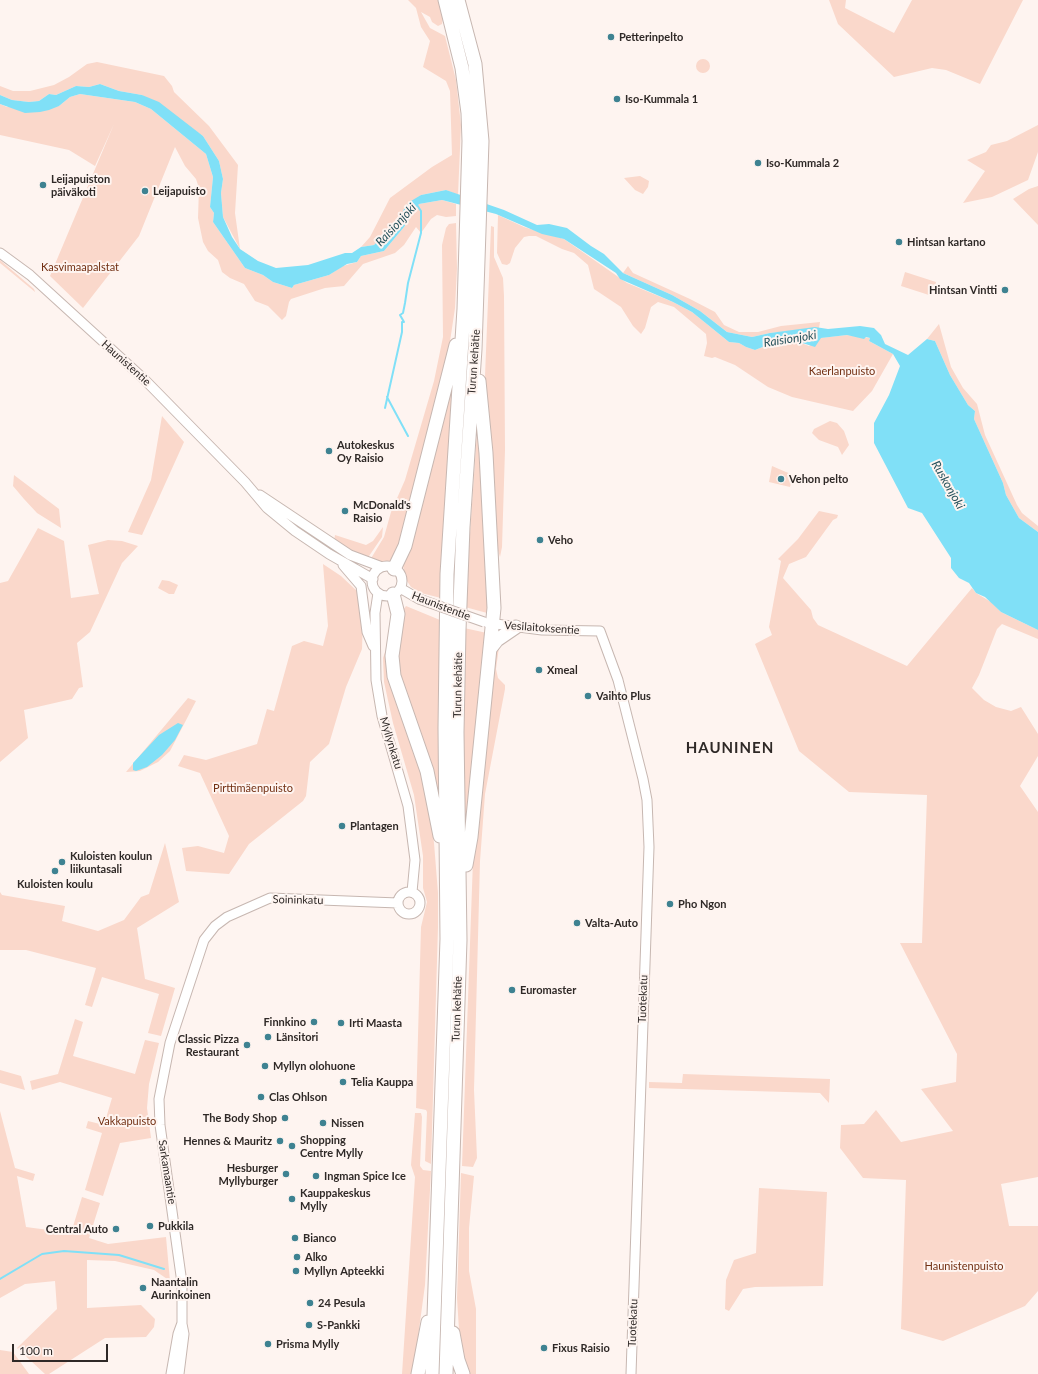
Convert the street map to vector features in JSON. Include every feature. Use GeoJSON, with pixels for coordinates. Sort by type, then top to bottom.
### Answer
{"type":"FeatureCollection","features":[{"type":"Feature","properties":{"kind":"highway","name":"Turun kehätie"},"geometry":{"type":"LineString","coordinates":[[446,0],[466,91],[468,120],[475,170],[480,234],[475,350],[463,527],[459,630],[458,732],[460,896],[446,1374]]}},
{"type":"Feature","properties":{"kind":"highway","name":"Turun kehätie"},"geometry":{"type":"LineString","coordinates":[[432,1374],[446,954],[447,873],[445,728],[447,574],[464,309],[467,236],[475,170],[482,140],[479,87],[472,49],[458,0]]}},
{"type":"Feature","properties":{"kind":"highway"},"geometry":{"type":"LineString","coordinates":[[388,568],[405,546],[464,309]]}},
{"type":"Feature","properties":{"kind":"highway"},"geometry":{"type":"LineString","coordinates":[[460,896],[471,837],[490,649],[488,623],[493,590],[486,453],[475,350]]}},
{"type":"Feature","properties":{"kind":"highway"},"geometry":{"type":"LineString","coordinates":[[396,591],[398,614],[392,656],[394,676],[427,771],[447,873]]}},
{"type":"Feature","properties":{"kind":"highway"},"geometry":{"type":"LineString","coordinates":[[490,649],[497,640],[516,627]]}},
{"type":"Feature","properties":{"kind":"highway"},"geometry":{"type":"LineString","coordinates":[[418,1374],[436,1279]]}},
{"type":"Feature","properties":{"kind":"highway"},"geometry":{"type":"LineString","coordinates":[[448,1300],[458,1360],[463,1374]]}},
{"type":"Feature","properties":{"kind":"street","name":"Haunistentie"},"geometry":{"type":"LineString","coordinates":[[0,253],[30,275],[144,379],[244,482],[267,508],[295,531],[372,579]]}},
{"type":"Feature","properties":{"kind":"street","name":"Haunistentie"},"geometry":{"type":"LineString","coordinates":[[244,482],[271,503],[350,555],[388,568]]}},
{"type":"Feature","properties":{"kind":"street"},"geometry":{"type":"LineString","coordinates":[[338,559],[360,586],[367,632],[374,650]]}},
{"type":"Feature","properties":{"kind":"street"},"geometry":{"type":"LineString","coordinates":[[388,568],[401,578],[396,591],[384,596],[378,593],[374,588],[372,579],[376,571],[388,568]]}},
{"type":"Feature","properties":{"kind":"street","name":"Haunistentie"},"geometry":{"type":"LineString","coordinates":[[396,591],[488,623]]}},
{"type":"Feature","properties":{"kind":"street","name":"Myllynkatu"},"geometry":{"type":"LineString","coordinates":[[378,593],[375,613],[374,650],[376,680],[382,716],[405,790],[411,820],[415,865],[412,892]]}},
{"type":"Feature","properties":{"kind":"street","name":"Vesilaitoksentie"},"geometry":{"type":"LineString","coordinates":[[488,623],[542,630],[600,631]]}},
{"type":"Feature","properties":{"kind":"street","name":"Tuotekatu"},"geometry":{"type":"LineString","coordinates":[[600,631],[618,680],[638,751],[647,800],[648,827],[631,1374]]}},
{"type":"Feature","properties":{"kind":"street"},"geometry":{"type":"LineString","coordinates":[[412,892],[420,900],[420,907],[416,912],[410,915],[403,913],[398,903],[402,894],[412,892]]}},
{"type":"Feature","properties":{"kind":"street","name":"Soininkatu"},"geometry":{"type":"LineString","coordinates":[[208,933],[227,917],[270,898],[398,903]]}},
{"type":"Feature","properties":{"kind":"street","name":"Sarkamaantie"},"geometry":{"type":"LineString","coordinates":[[178,1374],[184,1334],[182,1323],[182,1283],[160,1124],[159,1099],[170,1043],[202,946],[208,933]]}},
{"type":"Feature","properties":{"kind":"street","name":"Sarkamaantie"},"geometry":{"type":"LineString","coordinates":[[171,1374],[178,1334],[182,1323]]}},
{"type":"Feature","properties":{"kind":"green space"},"geometry":{"type":"Polygon","coordinates":[[[408,0],[438,0],[443,19],[442,24],[438,26],[432,22],[430,17],[421,12],[430,28],[445,36],[456,80],[461,125],[458,195],[446,190],[421,195],[404,209],[399,220],[392,224],[380,241],[374,245],[361,247],[370,237],[390,198],[432,167],[452,155],[450,91],[446,81],[423,67],[430,41],[421,27],[416,8],[408,0]]]}},
{"type":"Feature","properties":{"kind":"green space"},"geometry":{"type":"Polygon","coordinates":[[[829,0],[846,0],[845,8],[894,33],[912,0],[1023,0],[980,84],[946,70],[932,68],[894,77],[838,24],[829,0]]]}},
{"type":"Feature","properties":{"kind":"green space"},"geometry":{"type":"Polygon","coordinates":[[[703,59],[708,61],[710,66],[708,71],[703,73],[698,71],[696,66],[698,61],[703,59]]]}},
{"type":"Feature","properties":{"kind":"green space"},"geometry":{"type":"Polygon","coordinates":[[[97,62],[164,76],[172,86],[174,92],[209,126],[238,165],[235,213],[240,249],[223,217],[221,193],[223,179],[219,161],[203,136],[142,95],[119,91],[100,84],[89,87],[76,86],[56,95],[49,94],[39,101],[29,102],[12,100],[0,95],[0,86],[13,91],[30,91],[54,85],[69,77],[87,64],[97,62]]]}},
{"type":"Feature","properties":{"kind":"green space","name":"Kasvimaapalstat"},"geometry":{"type":"Polygon","coordinates":[[[80,94],[135,102],[151,109],[206,154],[213,177],[210,207],[214,213],[213,222],[245,268],[263,275],[273,282],[292,288],[294,285],[329,275],[343,266],[357,262],[361,256],[384,251],[404,227],[419,204],[442,200],[456,204],[456,216],[446,217],[437,215],[431,219],[421,233],[416,227],[404,245],[395,253],[363,264],[344,286],[325,288],[291,299],[286,316],[282,320],[268,306],[255,301],[244,284],[230,278],[222,272],[218,260],[208,251],[203,242],[198,218],[199,188],[196,179],[185,166],[175,147],[139,236],[83,308],[50,276],[114,124],[95,166],[69,150],[0,135],[0,104],[7,107],[59,106],[70,97],[80,94]]]}},
{"type":"Feature","properties":{"kind":"green space"},"geometry":{"type":"Polygon","coordinates":[[[1038,125],[1038,152],[1028,180],[992,197],[963,203],[985,171],[967,160],[986,152],[991,145],[1007,141],[1038,125]]]}},
{"type":"Feature","properties":{"kind":"green space"},"geometry":{"type":"Polygon","coordinates":[[[640,176],[649,181],[648,187],[643,194],[635,190],[624,178],[640,176]]]}},
{"type":"Feature","properties":{"kind":"green space"},"geometry":{"type":"Polygon","coordinates":[[[1038,186],[1038,225],[1013,199],[1029,189],[1038,186]]]}},
{"type":"Feature","properties":{"kind":"green space","name":"Kaerlanpuisto"},"geometry":{"type":"Polygon","coordinates":[[[498,215],[524,227],[564,239],[627,283],[673,302],[692,312],[729,342],[739,343],[755,350],[773,343],[796,341],[809,346],[820,338],[847,335],[870,338],[869,341],[893,354],[872,391],[853,411],[792,397],[768,387],[735,365],[715,357],[712,358],[704,356],[707,343],[706,334],[674,307],[658,302],[651,307],[645,328],[641,334],[633,326],[621,307],[594,289],[588,265],[574,253],[562,249],[536,236],[529,236],[524,237],[515,248],[510,263],[507,265],[502,264],[497,253],[498,215]]]}},
{"type":"Feature","properties":{"kind":"green space"},"geometry":{"type":"Polygon","coordinates":[[[456,223],[457,268],[455,308],[445,375],[400,549],[390,562],[370,560],[384,537],[391,512],[405,480],[434,381],[443,337],[442,245],[446,228],[449,224],[456,223]]]}},
{"type":"Feature","properties":{"kind":"green space"},"geometry":{"type":"Polygon","coordinates":[[[491,226],[494,227],[494,257],[503,278],[504,296],[505,450],[502,547],[500,557],[496,544],[485,376],[491,226]]]}},
{"type":"Feature","properties":{"kind":"green space"},"geometry":{"type":"Polygon","coordinates":[[[0,260],[34,289],[35,292],[0,263],[0,260]]]}},
{"type":"Feature","properties":{"kind":"green space"},"geometry":{"type":"Polygon","coordinates":[[[628,266],[633,273],[715,312],[724,325],[739,332],[758,332],[781,326],[820,322],[819,328],[770,333],[752,337],[727,332],[700,311],[672,295],[623,273],[628,266]]]}},
{"type":"Feature","properties":{"kind":"green space"},"geometry":{"type":"Polygon","coordinates":[[[905,272],[936,282],[932,296],[901,286],[905,272]]]}},
{"type":"Feature","properties":{"kind":"green space"},"geometry":{"type":"Polygon","coordinates":[[[939,324],[951,367],[963,388],[977,404],[985,435],[1017,505],[1022,513],[1038,526],[1038,532],[1019,518],[1006,495],[1003,483],[974,419],[975,411],[968,405],[950,375],[935,341],[927,339],[939,324]]]}},
{"type":"Feature","properties":{"kind":"green space"},"geometry":{"type":"Polygon","coordinates":[[[457,363],[441,598],[421,593],[411,587],[407,581],[403,566],[457,363]]]}},
{"type":"Feature","properties":{"kind":"green space"},"geometry":{"type":"Polygon","coordinates":[[[162,416],[184,442],[142,535],[128,532],[151,480],[162,416]]]}},
{"type":"Feature","properties":{"kind":"green space"},"geometry":{"type":"Polygon","coordinates":[[[478,416],[488,612],[487,613],[465,607],[478,416]]]}},
{"type":"Feature","properties":{"kind":"green space"},"geometry":{"type":"Polygon","coordinates":[[[830,421],[837,423],[844,431],[849,445],[842,455],[838,447],[819,440],[812,433],[814,429],[830,421]]]}},
{"type":"Feature","properties":{"kind":"green space"},"geometry":{"type":"Polygon","coordinates":[[[772,466],[793,475],[790,487],[769,482],[772,466]]]}},
{"type":"Feature","properties":{"kind":"green space"},"geometry":{"type":"Polygon","coordinates":[[[14,475],[59,509],[61,528],[37,513],[24,499],[13,486],[14,475]]]}},
{"type":"Feature","properties":{"kind":"green space","name":"Haunistenpuisto"},"geometry":{"type":"Polygon","coordinates":[[[819,511],[838,515],[806,557],[789,564],[783,578],[811,610],[813,618],[818,625],[907,666],[972,588],[976,593],[991,602],[1001,612],[1038,630],[1038,639],[1002,624],[997,629],[979,675],[972,688],[984,700],[996,707],[1011,711],[1021,707],[1038,734],[1038,756],[1020,786],[1038,812],[1038,1177],[1001,1184],[1009,1226],[1038,1226],[1038,1291],[1025,1306],[943,1341],[901,1329],[906,1180],[863,1178],[840,1148],[841,1125],[864,1124],[876,1110],[901,1142],[953,1131],[921,1089],[956,1082],[957,1054],[900,943],[922,943],[927,795],[849,792],[799,751],[755,644],[772,635],[769,627],[781,561],[778,559],[798,539],[819,511]]]}},
{"type":"Feature","properties":{"kind":"green space"},"geometry":{"type":"Polygon","coordinates":[[[383,527],[382,537],[367,559],[334,541],[335,535],[366,545],[373,541],[383,527]]]}},
{"type":"Feature","properties":{"kind":"green space"},"geometry":{"type":"Polygon","coordinates":[[[38,528],[64,541],[71,598],[99,594],[88,545],[108,540],[122,541],[138,546],[122,563],[90,632],[77,643],[83,687],[79,688],[72,699],[24,710],[28,738],[0,762],[0,583],[8,581],[38,528]]]}},
{"type":"Feature","properties":{"kind":"green space","name":"Pirttimäenpuisto"},"geometry":{"type":"Polygon","coordinates":[[[323,564],[341,576],[358,592],[363,617],[362,649],[346,687],[329,744],[310,762],[306,796],[303,801],[249,844],[229,874],[186,871],[182,848],[198,846],[224,853],[229,836],[200,773],[178,766],[184,755],[206,760],[257,744],[267,709],[274,711],[292,646],[304,641],[323,646],[328,626],[323,564]]]}},
{"type":"Feature","properties":{"kind":"green space"},"geometry":{"type":"Polygon","coordinates":[[[162,580],[178,585],[174,594],[169,594],[158,588],[162,580]]]}},
{"type":"Feature","properties":{"kind":"green space"},"geometry":{"type":"Polygon","coordinates":[[[406,606],[440,620],[440,805],[397,670],[403,610],[406,606]]]}},
{"type":"Feature","properties":{"kind":"green space"},"geometry":{"type":"Polygon","coordinates":[[[464,628],[487,633],[465,834],[464,775],[464,628]]]}},
{"type":"Feature","properties":{"kind":"green space"},"geometry":{"type":"Polygon","coordinates":[[[499,647],[496,669],[498,678],[505,685],[505,689],[485,794],[480,861],[474,1090],[477,1158],[473,1167],[462,1166],[473,860],[493,656],[499,647]]]}},
{"type":"Feature","properties":{"kind":"green space"},"geometry":{"type":"Polygon","coordinates":[[[385,652],[387,652],[429,802],[434,843],[438,893],[438,927],[431,1164],[425,1161],[427,1112],[426,1110],[416,1108],[421,927],[427,902],[423,888],[423,856],[414,795],[393,723],[384,682],[383,658],[385,652]]]}},
{"type":"Feature","properties":{"kind":"green space"},"geometry":{"type":"Polygon","coordinates":[[[188,698],[196,701],[170,751],[158,762],[140,771],[126,772],[188,698]]]}},
{"type":"Feature","properties":{"kind":"green space"},"geometry":{"type":"Polygon","coordinates":[[[165,843],[179,902],[137,928],[145,979],[175,988],[161,1036],[148,1033],[159,994],[102,977],[92,1007],[85,1005],[96,968],[26,950],[0,950],[0,892],[2,895],[65,906],[62,921],[98,931],[124,920],[141,897],[149,894],[165,843]]]}},
{"type":"Feature","properties":{"kind":"green space","name":"Vakkapuisto"},"geometry":{"type":"Polygon","coordinates":[[[75,1019],[83,1022],[73,1056],[135,1074],[145,1040],[159,1043],[149,1084],[147,1108],[151,1138],[120,1143],[103,1196],[85,1190],[102,1133],[86,1128],[88,1121],[104,1125],[112,1098],[60,1082],[32,1090],[30,1081],[58,1074],[75,1019]]]}},
{"type":"Feature","properties":{"kind":"green space"},"geometry":{"type":"Polygon","coordinates":[[[0,1070],[21,1076],[25,1090],[0,1083],[0,1070]]]}},
{"type":"Feature","properties":{"kind":"green space"},"geometry":{"type":"Polygon","coordinates":[[[683,1074],[830,1079],[829,1103],[820,1093],[649,1088],[649,1082],[682,1083],[683,1074]]]}},
{"type":"Feature","properties":{"kind":"green space"},"geometry":{"type":"Polygon","coordinates":[[[0,1111],[15,1168],[35,1174],[33,1181],[17,1176],[26,1227],[71,1233],[82,1197],[100,1203],[89,1238],[108,1244],[166,1237],[170,1281],[154,1270],[115,1261],[87,1260],[87,1308],[141,1305],[155,1319],[154,1327],[146,1337],[105,1338],[49,1374],[45,1374],[17,1348],[57,1309],[55,1281],[25,1284],[0,1298],[0,1111]]]}},
{"type":"Feature","properties":{"kind":"green space"},"geometry":{"type":"Polygon","coordinates":[[[415,1113],[421,1113],[422,1117],[420,1166],[423,1170],[431,1171],[425,1285],[413,1374],[402,1374],[415,1177],[411,1165],[415,1113]]]}},
{"type":"Feature","properties":{"kind":"green space"},"geometry":{"type":"Polygon","coordinates":[[[461,1173],[474,1176],[469,1228],[469,1271],[476,1309],[476,1374],[467,1374],[459,1330],[457,1298],[461,1173]]]}},
{"type":"Feature","properties":{"kind":"green space"},"geometry":{"type":"Polygon","coordinates":[[[759,1188],[827,1192],[823,1286],[755,1287],[743,1289],[729,1311],[725,1309],[726,1280],[734,1260],[756,1253],[759,1188]]]}},
{"type":"Feature","properties":{"kind":"green space"},"geometry":{"type":"Polygon","coordinates":[[[0,1350],[13,1352],[29,1374],[0,1374],[0,1350]]]}},
{"type":"Feature","properties":{"kind":"water"},"geometry":{"type":"Polygon","coordinates":[[[100,84],[119,91],[142,95],[159,102],[203,136],[219,161],[223,179],[221,193],[223,217],[232,237],[240,249],[258,261],[276,268],[308,265],[345,253],[352,253],[361,247],[374,245],[387,232],[392,224],[399,220],[404,209],[411,201],[421,195],[446,190],[504,210],[537,225],[549,224],[567,228],[604,254],[623,273],[672,295],[700,311],[727,332],[752,337],[815,327],[828,329],[860,326],[874,328],[881,335],[885,344],[908,355],[927,339],[935,341],[950,375],[968,405],[975,411],[974,419],[1003,483],[1006,495],[1019,518],[1038,532],[1038,630],[1001,612],[985,597],[976,593],[969,583],[959,578],[951,568],[951,558],[922,513],[908,508],[874,443],[874,423],[889,395],[900,366],[893,354],[869,341],[870,338],[866,337],[864,339],[847,335],[821,338],[815,347],[796,341],[773,343],[755,350],[739,343],[729,342],[692,312],[620,279],[616,273],[564,239],[542,234],[496,214],[442,200],[419,204],[404,227],[384,251],[361,256],[357,262],[347,264],[329,275],[294,285],[292,288],[273,282],[263,275],[245,268],[213,222],[214,213],[210,207],[213,177],[206,154],[151,109],[135,102],[80,94],[70,97],[59,106],[40,112],[25,113],[0,104],[0,95],[12,100],[29,102],[39,101],[49,94],[56,95],[76,86],[89,87],[100,84]]]}},
{"type":"Feature","properties":{"kind":"water"},"geometry":{"type":"Polygon","coordinates":[[[178,723],[183,725],[175,740],[162,755],[147,767],[136,771],[133,770],[133,763],[159,735],[178,723]]]}},
{"type":"Feature","properties":{"kind":"waterway","name":"Raisionjoki"},"geometry":{"type":"LineString","coordinates":[[385,408],[402,332],[402,322],[404,322],[400,315],[403,313],[408,283],[421,233],[421,211],[417,205]]}},
{"type":"Feature","properties":{"kind":"waterway"},"geometry":{"type":"LineString","coordinates":[[387,397],[408,436]]}},
{"type":"Feature","properties":{"kind":"waterway"},"geometry":{"type":"LineString","coordinates":[[0,1279],[42,1254],[64,1251],[119,1255],[164,1269]]}},
{"type":"Feature","properties":{"kind":"place","name":"Petterinpelto"},"geometry":{"type":"Point","coordinates":[611,37]}},
{"type":"Feature","properties":{"kind":"place","name":"Iso-Kummala 1"},"geometry":{"type":"Point","coordinates":[617,99]}},
{"type":"Feature","properties":{"kind":"place","name":"Iso-Kummala 2"},"geometry":{"type":"Point","coordinates":[758,163]}},
{"type":"Feature","properties":{"kind":"place","name":"Leijapuiston päiväkoti"},"geometry":{"type":"Point","coordinates":[43,185]}},
{"type":"Feature","properties":{"kind":"place","name":"Leijapuisto"},"geometry":{"type":"Point","coordinates":[145,191]}},
{"type":"Feature","properties":{"kind":"place","name":"Hintsan kartano"},"geometry":{"type":"Point","coordinates":[899,242]}},
{"type":"Feature","properties":{"kind":"place","name":"Hintsan Vintti"},"geometry":{"type":"Point","coordinates":[1005,290]}},
{"type":"Feature","properties":{"kind":"place","name":"Autokeskus Oy Raisio"},"geometry":{"type":"Point","coordinates":[329,451]}},
{"type":"Feature","properties":{"kind":"place","name":"Vehon pelto"},"geometry":{"type":"Point","coordinates":[781,479]}},
{"type":"Feature","properties":{"kind":"place","name":"McDonald's Raisio"},"geometry":{"type":"Point","coordinates":[345,511]}},
{"type":"Feature","properties":{"kind":"place","name":"Veho"},"geometry":{"type":"Point","coordinates":[540,540]}},
{"type":"Feature","properties":{"kind":"place","name":"Xmeal"},"geometry":{"type":"Point","coordinates":[539,670]}},
{"type":"Feature","properties":{"kind":"place","name":"Vaihto Plus"},"geometry":{"type":"Point","coordinates":[588,696]}},
{"type":"Feature","properties":{"kind":"place","name":"Plantagen"},"geometry":{"type":"Point","coordinates":[342,826]}},
{"type":"Feature","properties":{"kind":"place","name":"Kuloisten koulun liikuntasali"},"geometry":{"type":"Point","coordinates":[62,862]}},
{"type":"Feature","properties":{"kind":"place","name":"Kuloisten koulu"},"geometry":{"type":"Point","coordinates":[55,871]}},
{"type":"Feature","properties":{"kind":"place","name":"Pho Ngon"},"geometry":{"type":"Point","coordinates":[670,904]}},
{"type":"Feature","properties":{"kind":"place","name":"Valta-Auto"},"geometry":{"type":"Point","coordinates":[577,923]}},
{"type":"Feature","properties":{"kind":"place","name":"Euromaster"},"geometry":{"type":"Point","coordinates":[512,990]}},
{"type":"Feature","properties":{"kind":"place","name":"Finnkino"},"geometry":{"type":"Point","coordinates":[314,1022]}},
{"type":"Feature","properties":{"kind":"place","name":"Irti Maasta"},"geometry":{"type":"Point","coordinates":[341,1023]}},
{"type":"Feature","properties":{"kind":"place","name":"Länsitori"},"geometry":{"type":"Point","coordinates":[268,1037]}},
{"type":"Feature","properties":{"kind":"place","name":"Classic Pizza Restaurant"},"geometry":{"type":"Point","coordinates":[247,1045]}},
{"type":"Feature","properties":{"kind":"place","name":"Myllyn olohuone"},"geometry":{"type":"Point","coordinates":[265,1066]}},
{"type":"Feature","properties":{"kind":"place","name":"Telia Kauppa"},"geometry":{"type":"Point","coordinates":[343,1082]}},
{"type":"Feature","properties":{"kind":"place","name":"Clas Ohlson"},"geometry":{"type":"Point","coordinates":[261,1097]}},
{"type":"Feature","properties":{"kind":"place","name":"The Body Shop"},"geometry":{"type":"Point","coordinates":[285,1118]}},
{"type":"Feature","properties":{"kind":"place","name":"Nissen"},"geometry":{"type":"Point","coordinates":[323,1123]}},
{"type":"Feature","properties":{"kind":"place","name":"Hennes & Mauritz"},"geometry":{"type":"Point","coordinates":[280,1141]}},
{"type":"Feature","properties":{"kind":"place","name":"Shopping Centre Mylly"},"geometry":{"type":"Point","coordinates":[292,1146]}},
{"type":"Feature","properties":{"kind":"place","name":"Hesburger Myllyburger"},"geometry":{"type":"Point","coordinates":[286,1174]}},
{"type":"Feature","properties":{"kind":"place","name":"Ingman Spice Ice"},"geometry":{"type":"Point","coordinates":[316,1176]}},
{"type":"Feature","properties":{"kind":"place","name":"Kauppakeskus Mylly"},"geometry":{"type":"Point","coordinates":[292,1199]}},
{"type":"Feature","properties":{"kind":"place","name":"Pukkila"},"geometry":{"type":"Point","coordinates":[150,1226]}},
{"type":"Feature","properties":{"kind":"place","name":"Central Auto"},"geometry":{"type":"Point","coordinates":[116,1229]}},
{"type":"Feature","properties":{"kind":"place","name":"Bianco"},"geometry":{"type":"Point","coordinates":[295,1238]}},
{"type":"Feature","properties":{"kind":"place","name":"Alko"},"geometry":{"type":"Point","coordinates":[297,1257]}},
{"type":"Feature","properties":{"kind":"place","name":"Myllyn Apteekki"},"geometry":{"type":"Point","coordinates":[296,1271]}},
{"type":"Feature","properties":{"kind":"place","name":"Naantalin Aurinkoinen"},"geometry":{"type":"Point","coordinates":[143,1288]}},
{"type":"Feature","properties":{"kind":"place","name":"24 Pesula"},"geometry":{"type":"Point","coordinates":[310,1303]}},
{"type":"Feature","properties":{"kind":"place","name":"S-Pankki"},"geometry":{"type":"Point","coordinates":[309,1325]}},
{"type":"Feature","properties":{"kind":"place","name":"Prisma Mylly"},"geometry":{"type":"Point","coordinates":[268,1344]}},
{"type":"Feature","properties":{"kind":"place","name":"Fixus Raisio"},"geometry":{"type":"Point","coordinates":[544,1348]}},
{"type":"Feature","properties":{"kind":"district","name":"HAUNINEN"},"geometry":{"type":"Point","coordinates":[730,748]}},
{"type":"Feature","properties":{"kind":"water label","name":"Ruskonjoki"},"geometry":{"type":"Point","coordinates":[948,485]}}]}
